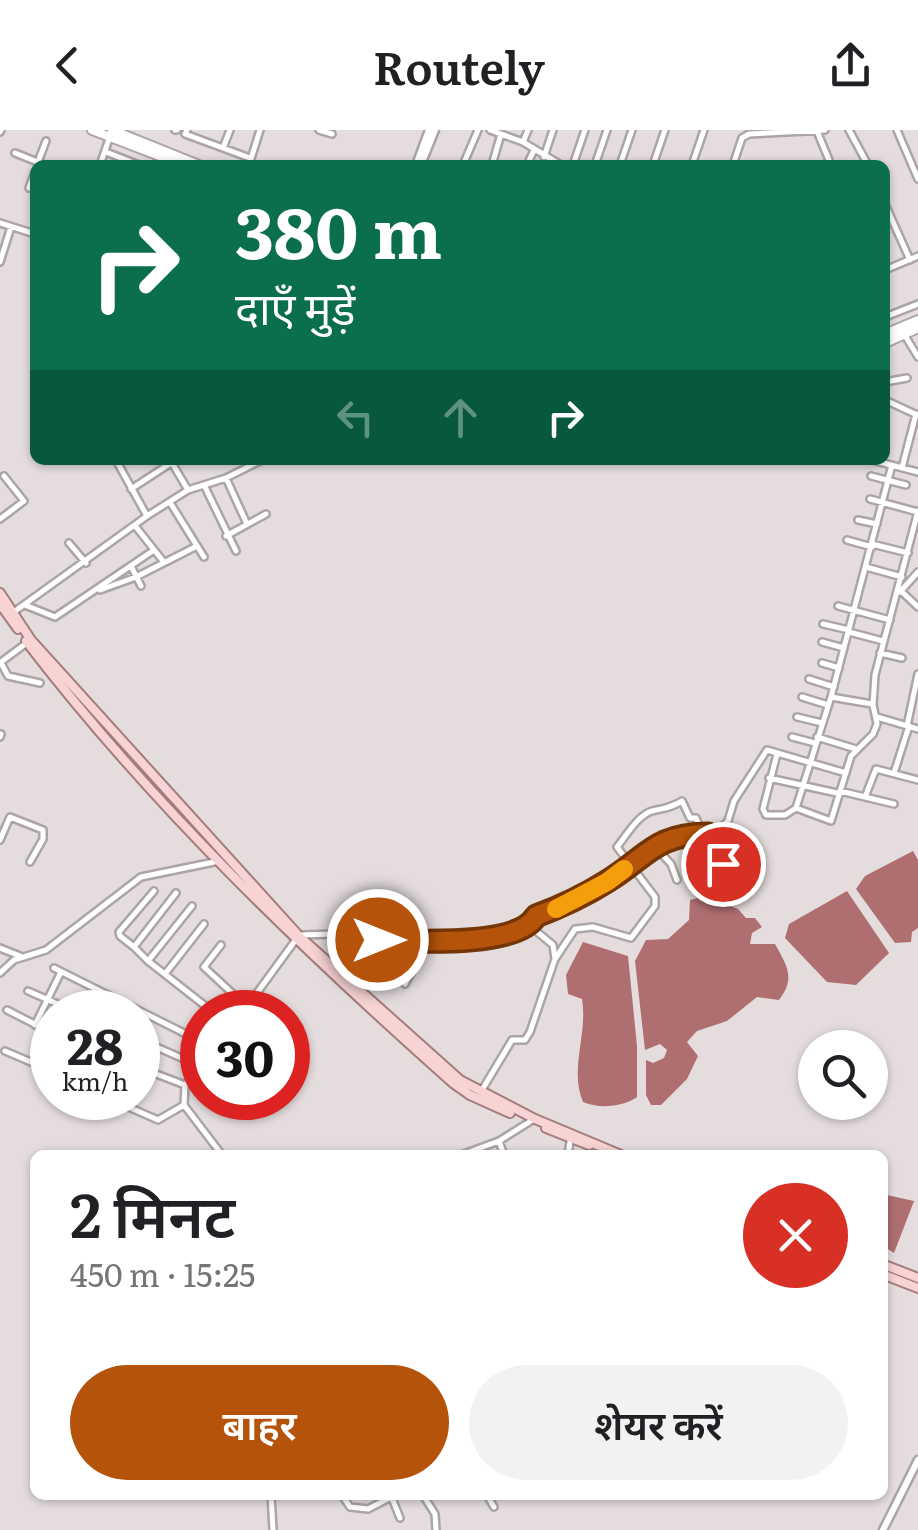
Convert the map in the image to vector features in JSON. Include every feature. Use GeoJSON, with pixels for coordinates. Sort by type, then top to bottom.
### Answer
{"type":"FeatureCollection","features":[{"type":"Feature","properties":{"kind":"main road"},"geometry":{"type":"LineString","coordinates":[[92,130],[129,137],[186,160]]}},
{"type":"Feature","properties":{"kind":"main road"},"geometry":{"type":"LineString","coordinates":[[129,137],[173,160]]}},
{"type":"Feature","properties":{"kind":"main road"},"geometry":{"type":"LineString","coordinates":[[890,332],[918,320]]}},
{"type":"Feature","properties":{"kind":"main road"},"geometry":{"type":"LineString","coordinates":[[890,340],[918,328]]}},
{"type":"Feature","properties":{"kind":"main road"},"geometry":{"type":"LineString","coordinates":[[0,593],[10,614],[77,704],[219,861],[453,1083],[470,1095],[608,1150]]}},
{"type":"Feature","properties":{"kind":"main road"},"geometry":{"type":"LineString","coordinates":[[0,604],[10,614]]}},
{"type":"Feature","properties":{"kind":"main road"},"geometry":{"type":"LineString","coordinates":[[29,641],[297,937],[460,1080],[533,1121]]}},
{"type":"Feature","properties":{"kind":"main road"},"geometry":{"type":"LineString","coordinates":[[571,1135],[602,1150]]}},
{"type":"Feature","properties":{"kind":"main road"},"geometry":{"type":"LineString","coordinates":[[888,1266],[918,1278]]}},
{"type":"Feature","properties":{"kind":"main road"},"geometry":{"type":"LineString","coordinates":[[888,1276],[918,1288]]}},
{"type":"Feature","properties":{"kind":"street"},"geometry":{"type":"LineString","coordinates":[[187,130],[185,134],[245,160]]}},
{"type":"Feature","properties":{"kind":"street"},"geometry":{"type":"LineString","coordinates":[[224,148],[230,130]]}},
{"type":"Feature","properties":{"kind":"street"},"geometry":{"type":"LineString","coordinates":[[250,160],[260,130]]}},
{"type":"Feature","properties":{"kind":"street"},"geometry":{"type":"LineString","coordinates":[[320,130],[332,134]]}},
{"type":"Feature","properties":{"kind":"street"},"geometry":{"type":"LineString","coordinates":[[420,160],[432,130]]}},
{"type":"Feature","properties":{"kind":"street"},"geometry":{"type":"LineString","coordinates":[[465,160],[478,130]]}},
{"type":"Feature","properties":{"kind":"street"},"geometry":{"type":"LineString","coordinates":[[490,130],[522,142],[552,160]]}},
{"type":"Feature","properties":{"kind":"street"},"geometry":{"type":"LineString","coordinates":[[522,142],[528,130]]}},
{"type":"Feature","properties":{"kind":"street"},"geometry":{"type":"LineString","coordinates":[[544,156],[553,130]]}},
{"type":"Feature","properties":{"kind":"street"},"geometry":{"type":"LineString","coordinates":[[575,160],[585,130]]}},
{"type":"Feature","properties":{"kind":"street"},"geometry":{"type":"LineString","coordinates":[[597,160],[607,130]]}},
{"type":"Feature","properties":{"kind":"street"},"geometry":{"type":"LineString","coordinates":[[622,160],[632,130]]}},
{"type":"Feature","properties":{"kind":"street"},"geometry":{"type":"LineString","coordinates":[[655,160],[665,130]]}},
{"type":"Feature","properties":{"kind":"street"},"geometry":{"type":"LineString","coordinates":[[694,160],[704,130]]}},
{"type":"Feature","properties":{"kind":"street"},"geometry":{"type":"LineString","coordinates":[[735,160],[742,138],[749,134],[820,130],[829,160]]}},
{"type":"Feature","properties":{"kind":"street"},"geometry":{"type":"LineString","coordinates":[[849,130],[865,160]]}},
{"type":"Feature","properties":{"kind":"street"},"geometry":{"type":"LineString","coordinates":[[897,130],[918,179]]}},
{"type":"Feature","properties":{"kind":"street"},"geometry":{"type":"LineString","coordinates":[[493,160],[501,132]]}},
{"type":"Feature","properties":{"kind":"street"},"geometry":{"type":"LineString","coordinates":[[102,160],[111,133]]}},
{"type":"Feature","properties":{"kind":"street"},"geometry":{"type":"LineString","coordinates":[[41,160],[46,140]]}},
{"type":"Feature","properties":{"kind":"street"},"geometry":{"type":"LineString","coordinates":[[529,160],[534,150]]}},
{"type":"Feature","properties":{"kind":"street"},"geometry":{"type":"LineString","coordinates":[[106,152],[126,160]]}},
{"type":"Feature","properties":{"kind":"street"},"geometry":{"type":"LineString","coordinates":[[15,153],[30,161]]}},
{"type":"Feature","properties":{"kind":"street"},"geometry":{"type":"LineString","coordinates":[[890,215],[910,260]]}},
{"type":"Feature","properties":{"kind":"street"},"geometry":{"type":"LineString","coordinates":[[0,224],[30,232]]}},
{"type":"Feature","properties":{"kind":"street"},"geometry":{"type":"LineString","coordinates":[[0,262],[12,226]]}},
{"type":"Feature","properties":{"kind":"street"},"geometry":{"type":"LineString","coordinates":[[890,268],[918,256]]}},
{"type":"Feature","properties":{"kind":"street"},"geometry":{"type":"LineString","coordinates":[[890,315],[918,304]]}},
{"type":"Feature","properties":{"kind":"street"},"geometry":{"type":"LineString","coordinates":[[904,334],[918,357]]}},
{"type":"Feature","properties":{"kind":"street"},"geometry":{"type":"LineString","coordinates":[[890,381],[907,378]]}},
{"type":"Feature","properties":{"kind":"street"},"geometry":{"type":"LineString","coordinates":[[890,402],[917,414],[902,468]]}},
{"type":"Feature","properties":{"kind":"street"},"geometry":{"type":"LineString","coordinates":[[119,465],[147,516]]}},
{"type":"Feature","properties":{"kind":"street"},"geometry":{"type":"LineString","coordinates":[[131,489],[165,465]]}},
{"type":"Feature","properties":{"kind":"street"},"geometry":{"type":"LineString","coordinates":[[173,465],[188,490]]}},
{"type":"Feature","properties":{"kind":"street"},"geometry":{"type":"LineString","coordinates":[[10,614],[188,490],[205,487],[252,465]]}},
{"type":"Feature","properties":{"kind":"street"},"geometry":{"type":"LineString","coordinates":[[889,465],[918,472]]}},
{"type":"Feature","properties":{"kind":"street"},"geometry":{"type":"LineString","coordinates":[[777,754],[763,809],[766,814],[785,815],[796,808],[804,786],[892,466]]}},
{"type":"Feature","properties":{"kind":"street"},"geometry":{"type":"LineString","coordinates":[[0,519],[24,501],[4,476]]}},
{"type":"Feature","properties":{"kind":"street"},"geometry":{"type":"LineString","coordinates":[[872,476],[906,485]]}},
{"type":"Feature","properties":{"kind":"street"},"geometry":{"type":"LineString","coordinates":[[226,478],[248,524]]}},
{"type":"Feature","properties":{"kind":"street"},"geometry":{"type":"LineString","coordinates":[[205,487],[236,551]]}},
{"type":"Feature","properties":{"kind":"street"},"geometry":{"type":"LineString","coordinates":[[796,808],[830,821],[856,750],[873,734],[880,653],[900,592],[918,512],[870,499]]}},
{"type":"Feature","properties":{"kind":"street"},"geometry":{"type":"LineString","coordinates":[[171,503],[204,557]]}},
{"type":"Feature","properties":{"kind":"street"},"geometry":{"type":"LineString","coordinates":[[226,536],[266,514]]}},
{"type":"Feature","properties":{"kind":"street"},"geometry":{"type":"LineString","coordinates":[[858,520],[878,524]]}},
{"type":"Feature","properties":{"kind":"street"},"geometry":{"type":"LineString","coordinates":[[136,527],[163,561]]}},
{"type":"Feature","properties":{"kind":"street"},"geometry":{"type":"LineString","coordinates":[[847,540],[908,553]]}},
{"type":"Feature","properties":{"kind":"street"},"geometry":{"type":"LineString","coordinates":[[69,543],[86,563]]}},
{"type":"Feature","properties":{"kind":"street"},"geometry":{"type":"LineString","coordinates":[[92,593],[136,577],[197,546]]}},
{"type":"Feature","properties":{"kind":"street"},"geometry":{"type":"LineString","coordinates":[[24,604],[55,617],[154,550]]}},
{"type":"Feature","properties":{"kind":"street"},"geometry":{"type":"LineString","coordinates":[[131,566],[141,586]]}},
{"type":"Feature","properties":{"kind":"street"},"geometry":{"type":"LineString","coordinates":[[866,567],[902,577]]}},
{"type":"Feature","properties":{"kind":"street"},"geometry":{"type":"LineString","coordinates":[[900,592],[918,572]]}},
{"type":"Feature","properties":{"kind":"street"},"geometry":{"type":"LineString","coordinates":[[900,592],[918,608]]}},
{"type":"Feature","properties":{"kind":"street"},"geometry":{"type":"LineString","coordinates":[[838,606],[890,620]]}},
{"type":"Feature","properties":{"kind":"street"},"geometry":{"type":"LineString","coordinates":[[823,624],[883,641]]}},
{"type":"Feature","properties":{"kind":"street"},"geometry":{"type":"LineString","coordinates":[[29,641],[0,663],[8,676],[40,683]]}},
{"type":"Feature","properties":{"kind":"street"},"geometry":{"type":"LineString","coordinates":[[822,642],[844,648]]}},
{"type":"Feature","properties":{"kind":"street"},"geometry":{"type":"LineString","coordinates":[[880,653],[902,658]]}},
{"type":"Feature","properties":{"kind":"street"},"geometry":{"type":"LineString","coordinates":[[822,663],[839,668]]}},
{"type":"Feature","properties":{"kind":"street"},"geometry":{"type":"LineString","coordinates":[[809,679],[834,688]]}},
{"type":"Feature","properties":{"kind":"street"},"geometry":{"type":"LineString","coordinates":[[894,773],[917,680]]}},
{"type":"Feature","properties":{"kind":"street"},"geometry":{"type":"LineString","coordinates":[[802,697],[828,706]]}},
{"type":"Feature","properties":{"kind":"street"},"geometry":{"type":"LineString","coordinates":[[831,697],[873,704]]}},
{"type":"Feature","properties":{"kind":"street"},"geometry":{"type":"LineString","coordinates":[[796,717],[822,724]]}},
{"type":"Feature","properties":{"kind":"street"},"geometry":{"type":"LineString","coordinates":[[877,717],[918,729]]}},
{"type":"Feature","properties":{"kind":"street"},"geometry":{"type":"LineString","coordinates":[[792,738],[856,750]]}},
{"type":"Feature","properties":{"kind":"street"},"geometry":{"type":"LineString","coordinates":[[260,990],[297,937],[417,941],[496,938],[530,926],[536,916],[607,882],[654,846],[680,834],[715,834],[728,821],[734,802],[767,750],[846,772]]}},
{"type":"Feature","properties":{"kind":"street"},"geometry":{"type":"LineString","coordinates":[[865,798],[875,770],[918,780]]}},
{"type":"Feature","properties":{"kind":"street"},"geometry":{"type":"LineString","coordinates":[[769,778],[894,804]]}},
{"type":"Feature","properties":{"kind":"street"},"geometry":{"type":"LineString","coordinates":[[481,1092],[496,1072],[506,1047],[517,1038],[525,1040],[530,1032],[555,959],[570,932],[593,927],[628,938],[634,936],[656,902],[617,847],[639,819],[653,810],[666,810],[682,802],[723,864]]}},
{"type":"Feature","properties":{"kind":"street"},"geometry":{"type":"LineString","coordinates":[[0,840],[10,817],[43,830],[43,839],[30,862]]}},
{"type":"Feature","properties":{"kind":"street"},"geometry":{"type":"LineString","coordinates":[[654,846],[670,864],[677,880]]}},
{"type":"Feature","properties":{"kind":"street"},"geometry":{"type":"LineString","coordinates":[[0,973],[22,957],[46,950],[140,877],[219,861]]}},
{"type":"Feature","properties":{"kind":"street"},"geometry":{"type":"LineString","coordinates":[[154,891],[119,932],[120,936],[185,990]]}},
{"type":"Feature","properties":{"kind":"street"},"geometry":{"type":"LineString","coordinates":[[134,947],[176,893]]}},
{"type":"Feature","properties":{"kind":"street"},"geometry":{"type":"LineString","coordinates":[[148,961],[192,906]]}},
{"type":"Feature","properties":{"kind":"street"},"geometry":{"type":"LineString","coordinates":[[164,974],[204,924]]}},
{"type":"Feature","properties":{"kind":"street"},"geometry":{"type":"LineString","coordinates":[[530,926],[552,945],[555,959]]}},
{"type":"Feature","properties":{"kind":"street"},"geometry":{"type":"LineString","coordinates":[[405,984],[418,960],[417,941]]}},
{"type":"Feature","properties":{"kind":"street"},"geometry":{"type":"LineString","coordinates":[[221,945],[204,967],[226,990]]}},
{"type":"Feature","properties":{"kind":"street"},"geometry":{"type":"LineString","coordinates":[[0,948],[22,957]]}},
{"type":"Feature","properties":{"kind":"street"},"geometry":{"type":"LineString","coordinates":[[51,990],[58,970],[98,990]]}},
{"type":"Feature","properties":{"kind":"street"},"geometry":{"type":"LineString","coordinates":[[7,1010],[30,1023]]}},
{"type":"Feature","properties":{"kind":"street"},"geometry":{"type":"LineString","coordinates":[[5,1051],[30,1062]]}},
{"type":"Feature","properties":{"kind":"street"},"geometry":{"type":"LineString","coordinates":[[195,1120],[218,1150]]}},
{"type":"Feature","properties":{"kind":"street"},"geometry":{"type":"LineString","coordinates":[[476,1150],[533,1121]]}},
{"type":"Feature","properties":{"kind":"street"},"geometry":{"type":"LineString","coordinates":[[569,1150],[571,1135]]}},
{"type":"Feature","properties":{"kind":"street"},"geometry":{"type":"LineString","coordinates":[[500,1140],[503,1150]]}},
{"type":"Feature","properties":{"kind":"street"},"geometry":{"type":"LineString","coordinates":[[883,1530],[918,1460]]}},
{"type":"Feature","properties":{"kind":"street"},"geometry":{"type":"LineString","coordinates":[[271,1500],[273,1530]]}},
{"type":"Feature","properties":{"kind":"street"},"geometry":{"type":"LineString","coordinates":[[344,1500],[364,1510],[384,1500]]}},
{"type":"Feature","properties":{"kind":"street"},"geometry":{"type":"LineString","coordinates":[[393,1500],[400,1518]]}},
{"type":"Feature","properties":{"kind":"street"},"geometry":{"type":"LineString","coordinates":[[426,1500],[435,1514],[436,1530]]}},
{"type":"Feature","properties":{"kind":"street"},"geometry":{"type":"LineString","coordinates":[[490,1500],[494,1508]]}},
{"type":"Feature","properties":{"kind":"shaded area"},"geometry":{"type":"Polygon","coordinates":[[[913,851],[918,860],[918,928],[912,932],[911,942],[895,943],[856,889],[865,876],[913,851]]]}},
{"type":"Feature","properties":{"kind":"shaded area"},"geometry":{"type":"Polygon","coordinates":[[[847,891],[889,953],[856,985],[827,982],[785,938],[789,924],[847,891]]]}},
{"type":"Feature","properties":{"kind":"shaded area"},"geometry":{"type":"Polygon","coordinates":[[[706,896],[738,909],[746,918],[755,918],[762,927],[752,933],[750,944],[775,944],[786,966],[787,985],[779,1000],[757,997],[727,1021],[697,1031],[687,1042],[698,1056],[687,1079],[661,1105],[651,1105],[646,1095],[646,1060],[653,1063],[664,1058],[667,1050],[660,1044],[645,1050],[635,961],[646,940],[668,939],[689,920],[690,900],[706,896]]]}},
{"type":"Feature","properties":{"kind":"shaded area"},"geometry":{"type":"Polygon","coordinates":[[[583,942],[628,956],[637,1046],[637,1097],[618,1105],[583,1102],[579,1090],[582,999],[568,994],[566,975],[583,942]]]}},
{"type":"Feature","properties":{"kind":"shaded area"},"geometry":{"type":"Polygon","coordinates":[[[888,1195],[914,1201],[894,1253],[888,1249],[888,1195]]]}},
{"type":"Feature","properties":{"kind":"slow traffic"},"geometry":{"type":"LineString","coordinates":[[556,909],[624,869]]}},
{"type":"Feature","properties":{"kind":"route"},"geometry":{"type":"LineString","coordinates":[[378,940],[468,940],[496,938],[522,930],[536,916],[607,882],[652,848],[680,834],[708,834],[709,847],[723,864]]}}]}
